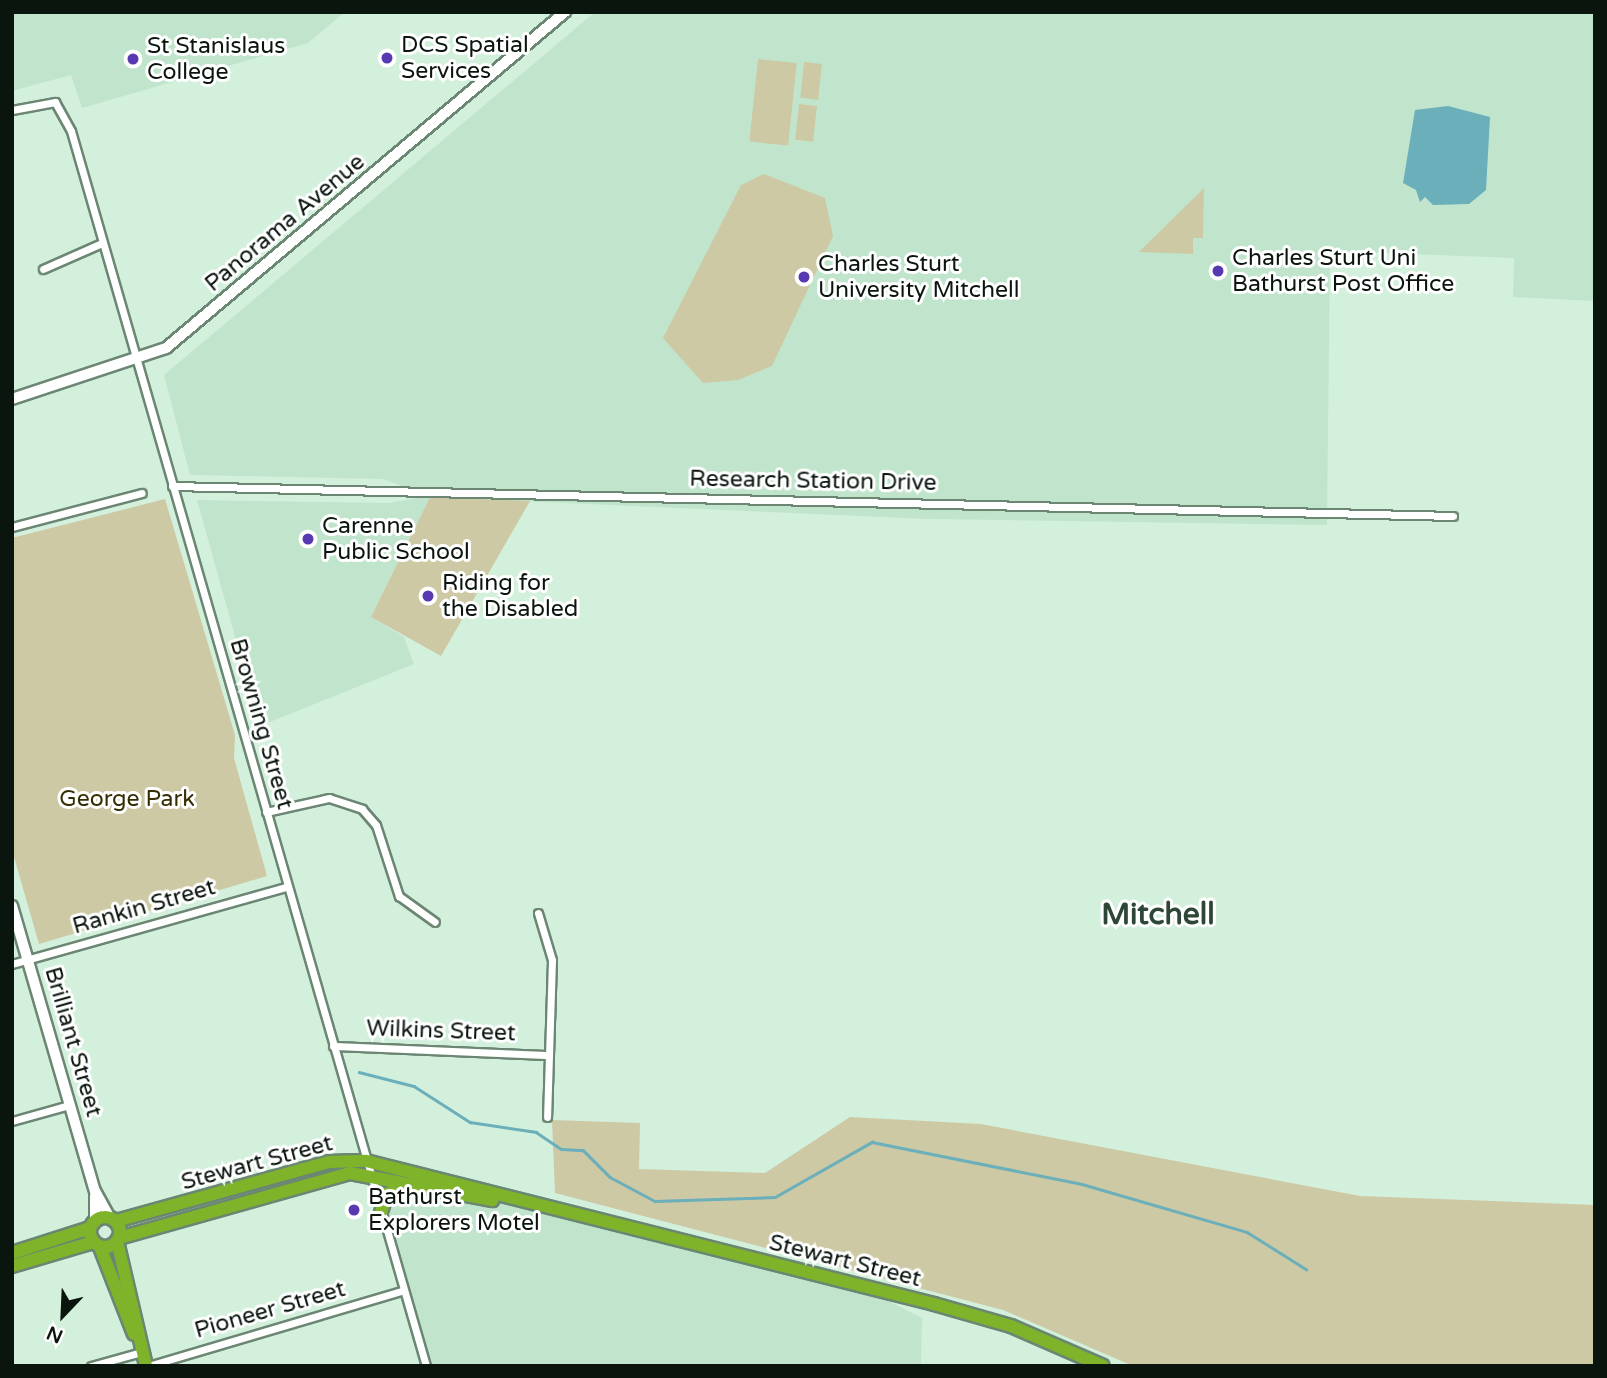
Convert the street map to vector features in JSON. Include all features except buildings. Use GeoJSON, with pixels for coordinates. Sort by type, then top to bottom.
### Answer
{"type":"FeatureCollection","features":[{"type":"Feature","properties":{"kind":"highway","name":"Stewart Street"},"geometry":{"type":"LineString","coordinates":[[93,1224],[329,1162],[366,1161],[571,1215],[934,1304],[1011,1326],[1104,1366]]}},
{"type":"Feature","properties":{"kind":"highway","name":"Stewart Street"},"geometry":{"type":"LineString","coordinates":[[97,1245],[320,1178],[370,1174],[571,1215]]}},
{"type":"Feature","properties":{"kind":"highway"},"geometry":{"type":"LineString","coordinates":[[381,1212],[393,1189],[420,1184]]}},
{"type":"Feature","properties":{"kind":"highway"},"geometry":{"type":"LineString","coordinates":[[113,1219],[140,1348]]}},
{"type":"Feature","properties":{"kind":"highway"},"geometry":{"type":"LineString","coordinates":[[12,1253],[93,1224],[97,1245],[147,1366]]}},
{"type":"Feature","properties":{"kind":"highway"},"geometry":{"type":"LineString","coordinates":[[12,1266],[97,1245]]}},
{"type":"Feature","properties":{"kind":"street","name":"Panorama Avenue"},"geometry":{"type":"LineString","coordinates":[[12,398],[137,363],[166,348],[455,108],[565,12]]}},
{"type":"Feature","properties":{"kind":"street","name":"Browning Street"},"geometry":{"type":"LineString","coordinates":[[12,110],[49,100],[68,122],[402,1291],[426,1366]]}},
{"type":"Feature","properties":{"kind":"street"},"geometry":{"type":"LineString","coordinates":[[43,268],[102,243]]}},
{"type":"Feature","properties":{"kind":"street","name":"Research Station Drive"},"geometry":{"type":"LineString","coordinates":[[172,486],[1453,516]]}},
{"type":"Feature","properties":{"kind":"street"},"geometry":{"type":"LineString","coordinates":[[12,527],[142,494]]}},
{"type":"Feature","properties":{"kind":"street"},"geometry":{"type":"LineString","coordinates":[[266,812],[329,798],[362,809],[376,825],[399,895],[435,922]]}},
{"type":"Feature","properties":{"kind":"street","name":"Rankin Street"},"geometry":{"type":"LineString","coordinates":[[12,964],[286,887]]}},
{"type":"Feature","properties":{"kind":"street","name":"Brilliant Street"},"geometry":{"type":"LineString","coordinates":[[12,906],[95,1191],[113,1219]]}},
{"type":"Feature","properties":{"kind":"street"},"geometry":{"type":"LineString","coordinates":[[538,913],[552,960],[547,1117]]}},
{"type":"Feature","properties":{"kind":"street","name":"Wilkins Street"},"geometry":{"type":"LineString","coordinates":[[333,1046],[548,1055]]}},
{"type":"Feature","properties":{"kind":"street"},"geometry":{"type":"LineString","coordinates":[[12,1121],[69,1105]]}},
{"type":"Feature","properties":{"kind":"street","name":"Brilliant Street"},"geometry":{"type":"LineString","coordinates":[[93,1224],[95,1191]]}},
{"type":"Feature","properties":{"kind":"street","name":"Pioneer Street"},"geometry":{"type":"LineString","coordinates":[[147,1366],[402,1291]]}},
{"type":"Feature","properties":{"kind":"street"},"geometry":{"type":"LineString","coordinates":[[90,1366],[140,1348]]}},
{"type":"Feature","properties":{"kind":"shaded area","name":"St Stanislaus College"},"geometry":{"type":"Polygon","coordinates":[[[12,12],[345,12],[308,43],[82,108],[71,75],[12,91],[12,12]]]}},
{"type":"Feature","properties":{"kind":"shaded area","name":"Charles Sturt University Mitchell"},"geometry":{"type":"Polygon","coordinates":[[[595,12],[1595,12],[1595,301],[1513,297],[1514,258],[1330,251],[1327,525],[928,519],[430,497],[371,617],[404,637],[414,664],[260,726],[197,500],[389,503],[429,496],[383,479],[190,475],[164,375],[595,12]]]}},
{"type":"Feature","properties":{"kind":"shaded area"},"geometry":{"type":"Polygon","coordinates":[[[393,1189],[459,1193],[571,1215],[859,1286],[922,1318],[921,1366],[426,1366],[382,1205],[393,1189]]]}},
{"type":"Feature","properties":{"kind":"green space"},"geometry":{"type":"Polygon","coordinates":[[[758,59],[797,63],[788,146],[749,142],[758,59]]]}},
{"type":"Feature","properties":{"kind":"green space"},"geometry":{"type":"Polygon","coordinates":[[[804,62],[822,64],[818,100],[800,98],[804,62]]]}},
{"type":"Feature","properties":{"kind":"green space"},"geometry":{"type":"Polygon","coordinates":[[[799,104],[817,106],[813,142],[795,140],[799,104]]]}},
{"type":"Feature","properties":{"kind":"green space"},"geometry":{"type":"Polygon","coordinates":[[[764,174],[825,198],[833,236],[772,366],[738,380],[703,383],[663,338],[741,185],[764,174]]]}},
{"type":"Feature","properties":{"kind":"green space"},"geometry":{"type":"Polygon","coordinates":[[[1204,188],[1203,238],[1193,238],[1193,254],[1139,252],[1204,188]]]}},
{"type":"Feature","properties":{"kind":"green space","name":"Riding for the Disabled"},"geometry":{"type":"Polygon","coordinates":[[[430,497],[530,501],[441,656],[371,617],[430,497]]]}},
{"type":"Feature","properties":{"kind":"green space","name":"George Park"},"geometry":{"type":"Polygon","coordinates":[[[165,499],[235,735],[234,758],[267,876],[39,944],[12,850],[12,538],[165,499]]]}},
{"type":"Feature","properties":{"kind":"green space"},"geometry":{"type":"Polygon","coordinates":[[[850,1117],[981,1124],[1360,1196],[1595,1205],[1595,1366],[1133,1366],[1003,1310],[555,1193],[552,1120],[640,1123],[639,1169],[765,1173],[850,1117]]]}},
{"type":"Feature","properties":{"kind":"water"},"geometry":{"type":"Polygon","coordinates":[[[1448,106],[1490,117],[1486,190],[1469,204],[1433,205],[1425,197],[1420,202],[1416,190],[1403,183],[1415,110],[1448,106]]]}},
{"type":"Feature","properties":{"kind":"waterway"},"geometry":{"type":"LineString","coordinates":[[359,1072],[414,1086],[470,1122],[536,1132],[561,1149],[583,1150],[610,1177],[655,1201],[775,1197],[872,1142],[1082,1184],[1247,1232],[1306,1269]]}},
{"type":"Feature","properties":{"kind":"place","name":"DCS Spatial Services"},"geometry":{"type":"Point","coordinates":[387,58]}},
{"type":"Feature","properties":{"kind":"place","name":"St Stanislaus College"},"geometry":{"type":"Point","coordinates":[133,59]}},
{"type":"Feature","properties":{"kind":"place","name":"Charles Sturt Uni Bathurst Post Office"},"geometry":{"type":"Point","coordinates":[1218,271]}},
{"type":"Feature","properties":{"kind":"place","name":"Charles Sturt University Mitchell"},"geometry":{"type":"Point","coordinates":[804,277]}},
{"type":"Feature","properties":{"kind":"place","name":"Carenne Public School"},"geometry":{"type":"Point","coordinates":[308,539]}},
{"type":"Feature","properties":{"kind":"place","name":"Riding for the Disabled"},"geometry":{"type":"Point","coordinates":[428,596]}},
{"type":"Feature","properties":{"kind":"place","name":"Bathurst Explorers Motel"},"geometry":{"type":"Point","coordinates":[354,1210]}},
{"type":"Feature","properties":{"kind":"district","name":"Mitchell"},"geometry":{"type":"Point","coordinates":[1158,915]}}]}
